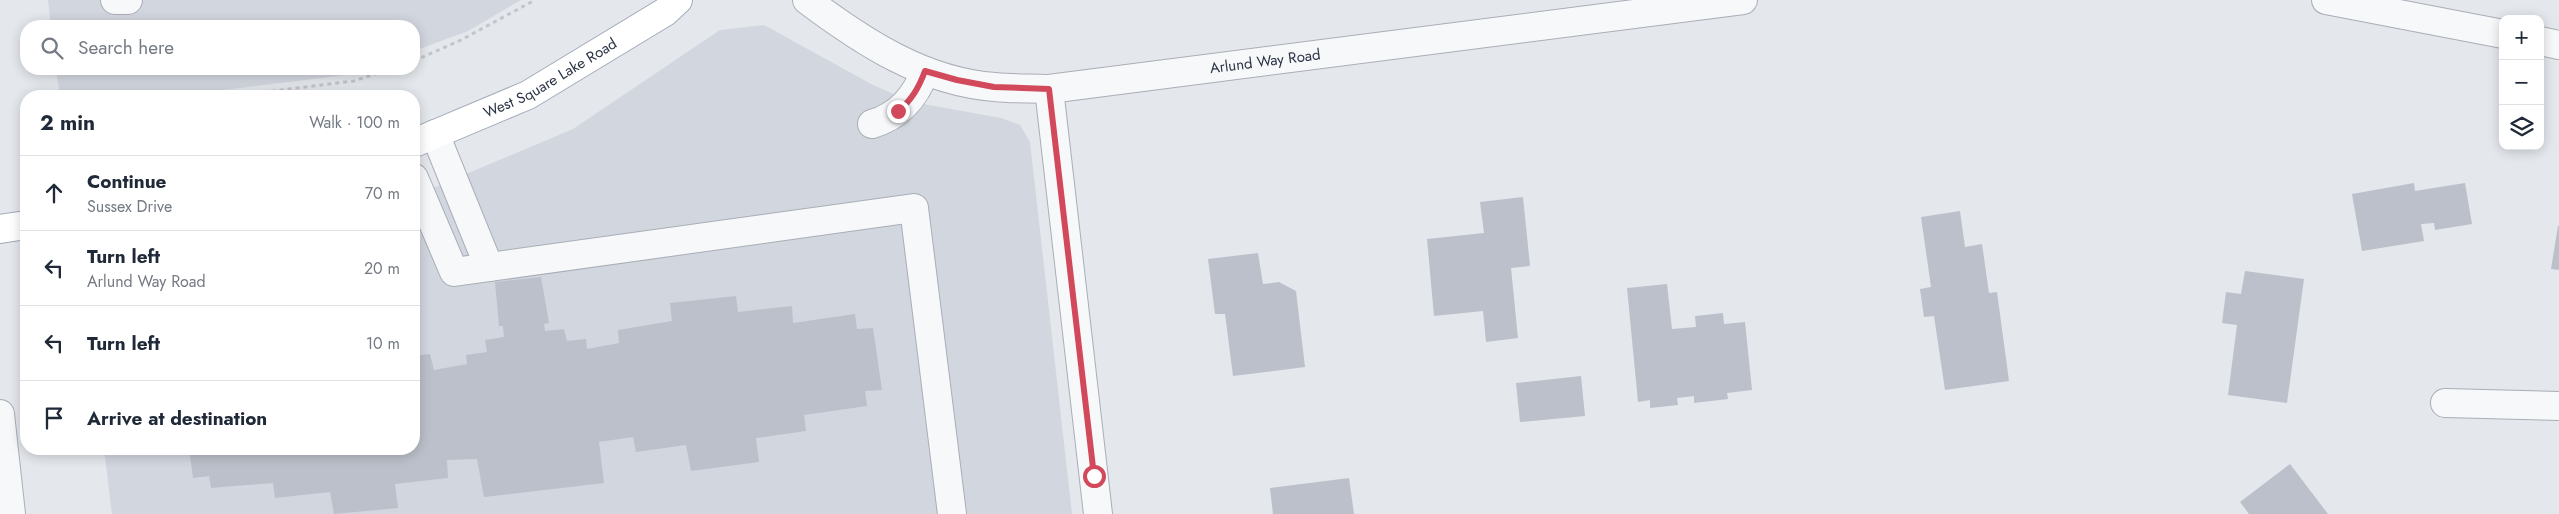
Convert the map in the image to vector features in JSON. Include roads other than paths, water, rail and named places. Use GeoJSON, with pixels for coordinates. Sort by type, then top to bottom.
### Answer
{"type":"FeatureCollection","features":[{"type":"Feature","properties":{"kind":"main road","name":"West Square Lake Road"},"geometry":{"type":"LineString","coordinates":[[424,139],[528,95],[665,12],[678,0]]}},
{"type":"Feature","properties":{"kind":"main road"},"geometry":{"type":"LineString","coordinates":[[0,229],[20,226]]}},
{"type":"Feature","properties":{"kind":"street"},"geometry":{"type":"LineString","coordinates":[[115,0],[128,0]]}},
{"type":"Feature","properties":{"kind":"street","name":"Arlund Way Road"},"geometry":{"type":"LineString","coordinates":[[807,0],[874,47],[925,71],[957,80],[994,87],[1049,89],[1744,0]]}},
{"type":"Feature","properties":{"kind":"street"},"geometry":{"type":"LineString","coordinates":[[2326,0],[2499,33]]}},
{"type":"Feature","properties":{"kind":"street"},"geometry":{"type":"LineString","coordinates":[[2544,42],[2559,45]]}},
{"type":"Feature","properties":{"kind":"street"},"geometry":{"type":"LineString","coordinates":[[872,124],[883,121],[907,104],[919,88],[925,71]]}},
{"type":"Feature","properties":{"kind":"street"},"geometry":{"type":"LineString","coordinates":[[1049,89],[1098,514]]}},
{"type":"Feature","properties":{"kind":"street"},"geometry":{"type":"LineString","coordinates":[[424,139],[489,268]]}},
{"type":"Feature","properties":{"kind":"street"},"geometry":{"type":"LineString","coordinates":[[420,192],[454,272],[914,208],[952,514]]}},
{"type":"Feature","properties":{"kind":"street"},"geometry":{"type":"LineString","coordinates":[[2445,403],[2559,406]]}},
{"type":"Feature","properties":{"kind":"street"},"geometry":{"type":"LineString","coordinates":[[0,414],[12,514]]}}]}
